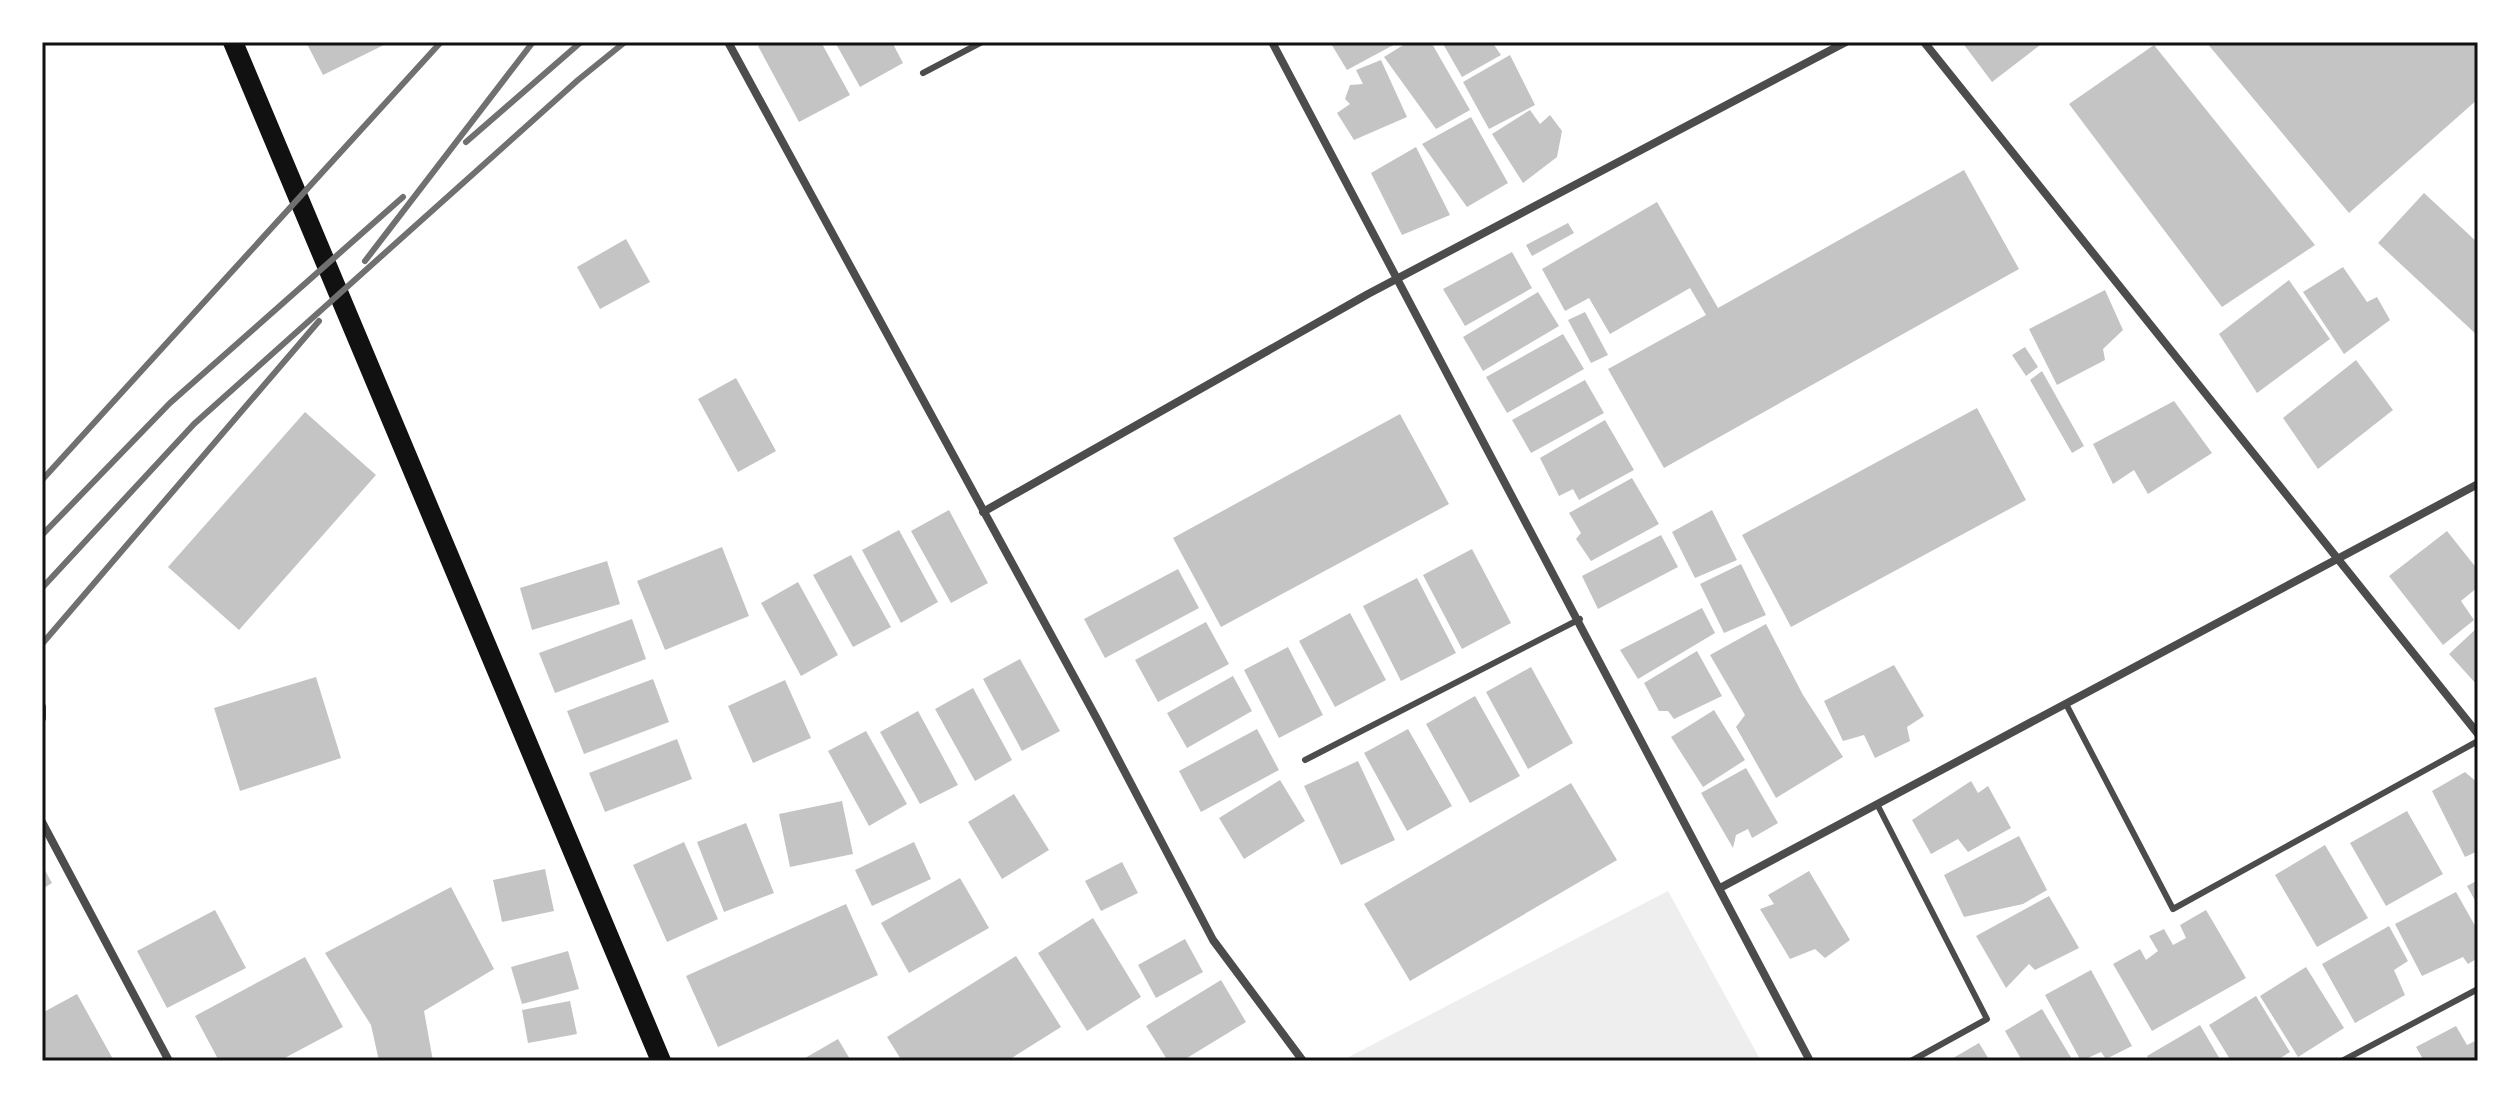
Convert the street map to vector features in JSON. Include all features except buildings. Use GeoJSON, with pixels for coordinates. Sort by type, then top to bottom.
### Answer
{"type":"FeatureCollection","features":[{"type":"Feature","properties":{"kind":"main road"},"geometry":{"type":"LineString","coordinates":[[233,42],[661,1061]]}},
{"type":"Feature","properties":{"kind":"street"},"geometry":{"type":"LineString","coordinates":[[728,42],[1213,940],[1303,1061]]}},
{"type":"Feature","properties":{"kind":"street"},"geometry":{"type":"LineString","coordinates":[[1272,42],[1580,619],[1810,1061]]}},
{"type":"Feature","properties":{"kind":"street"},"geometry":{"type":"LineString","coordinates":[[983,512],[1397,279],[1846,42]]}},
{"type":"Feature","properties":{"kind":"street"},"geometry":{"type":"LineString","coordinates":[[1924,42],[2478,734]]}},
{"type":"Feature","properties":{"kind":"street"},"geometry":{"type":"LineString","coordinates":[[1720,888],[2478,484]]}},
{"type":"Feature","properties":{"kind":"street"},"geometry":{"type":"LineString","coordinates":[[42,707],[42,718]]}},
{"type":"Feature","properties":{"kind":"street"},"geometry":{"type":"LineString","coordinates":[[42,822],[169,1061]]}},
{"type":"Feature","properties":{"kind":"lane"},"geometry":{"type":"LineString","coordinates":[[923,73],[982,42]]}},
{"type":"Feature","properties":{"kind":"lane"},"geometry":{"type":"LineString","coordinates":[[1305,760],[1580,619]]}},
{"type":"Feature","properties":{"kind":"lane"},"geometry":{"type":"LineString","coordinates":[[2066,704],[2173,909],[2478,741]]}},
{"type":"Feature","properties":{"kind":"lane"},"geometry":{"type":"LineString","coordinates":[[1877,804],[1987,1019],[1911,1061]]}},
{"type":"Feature","properties":{"kind":"lane"},"geometry":{"type":"LineString","coordinates":[[2342,1061],[2478,989]]}},
{"type":"Feature","properties":{"kind":"shaded area"},"geometry":{"type":"Polygon","coordinates":[[[1668,891],[1761,1061],[1341,1061],[1668,891]]]}},
{"type":"Feature","properties":{"kind":"railway"},"geometry":{"type":"LineString","coordinates":[[42,480],[441,42]]}},
{"type":"Feature","properties":{"kind":"railway"},"geometry":{"type":"LineString","coordinates":[[365,261],[533,42]]}},
{"type":"Feature","properties":{"kind":"railway"},"geometry":{"type":"LineString","coordinates":[[466,142],[581,42]]}},
{"type":"Feature","properties":{"kind":"railway"},"geometry":{"type":"LineString","coordinates":[[42,588],[194,424],[578,80],[625,42]]}},
{"type":"Feature","properties":{"kind":"railway"},"geometry":{"type":"LineString","coordinates":[[42,535],[170,403],[403,197]]}},
{"type":"Feature","properties":{"kind":"railway"},"geometry":{"type":"LineString","coordinates":[[42,644],[319,321]]}}]}
